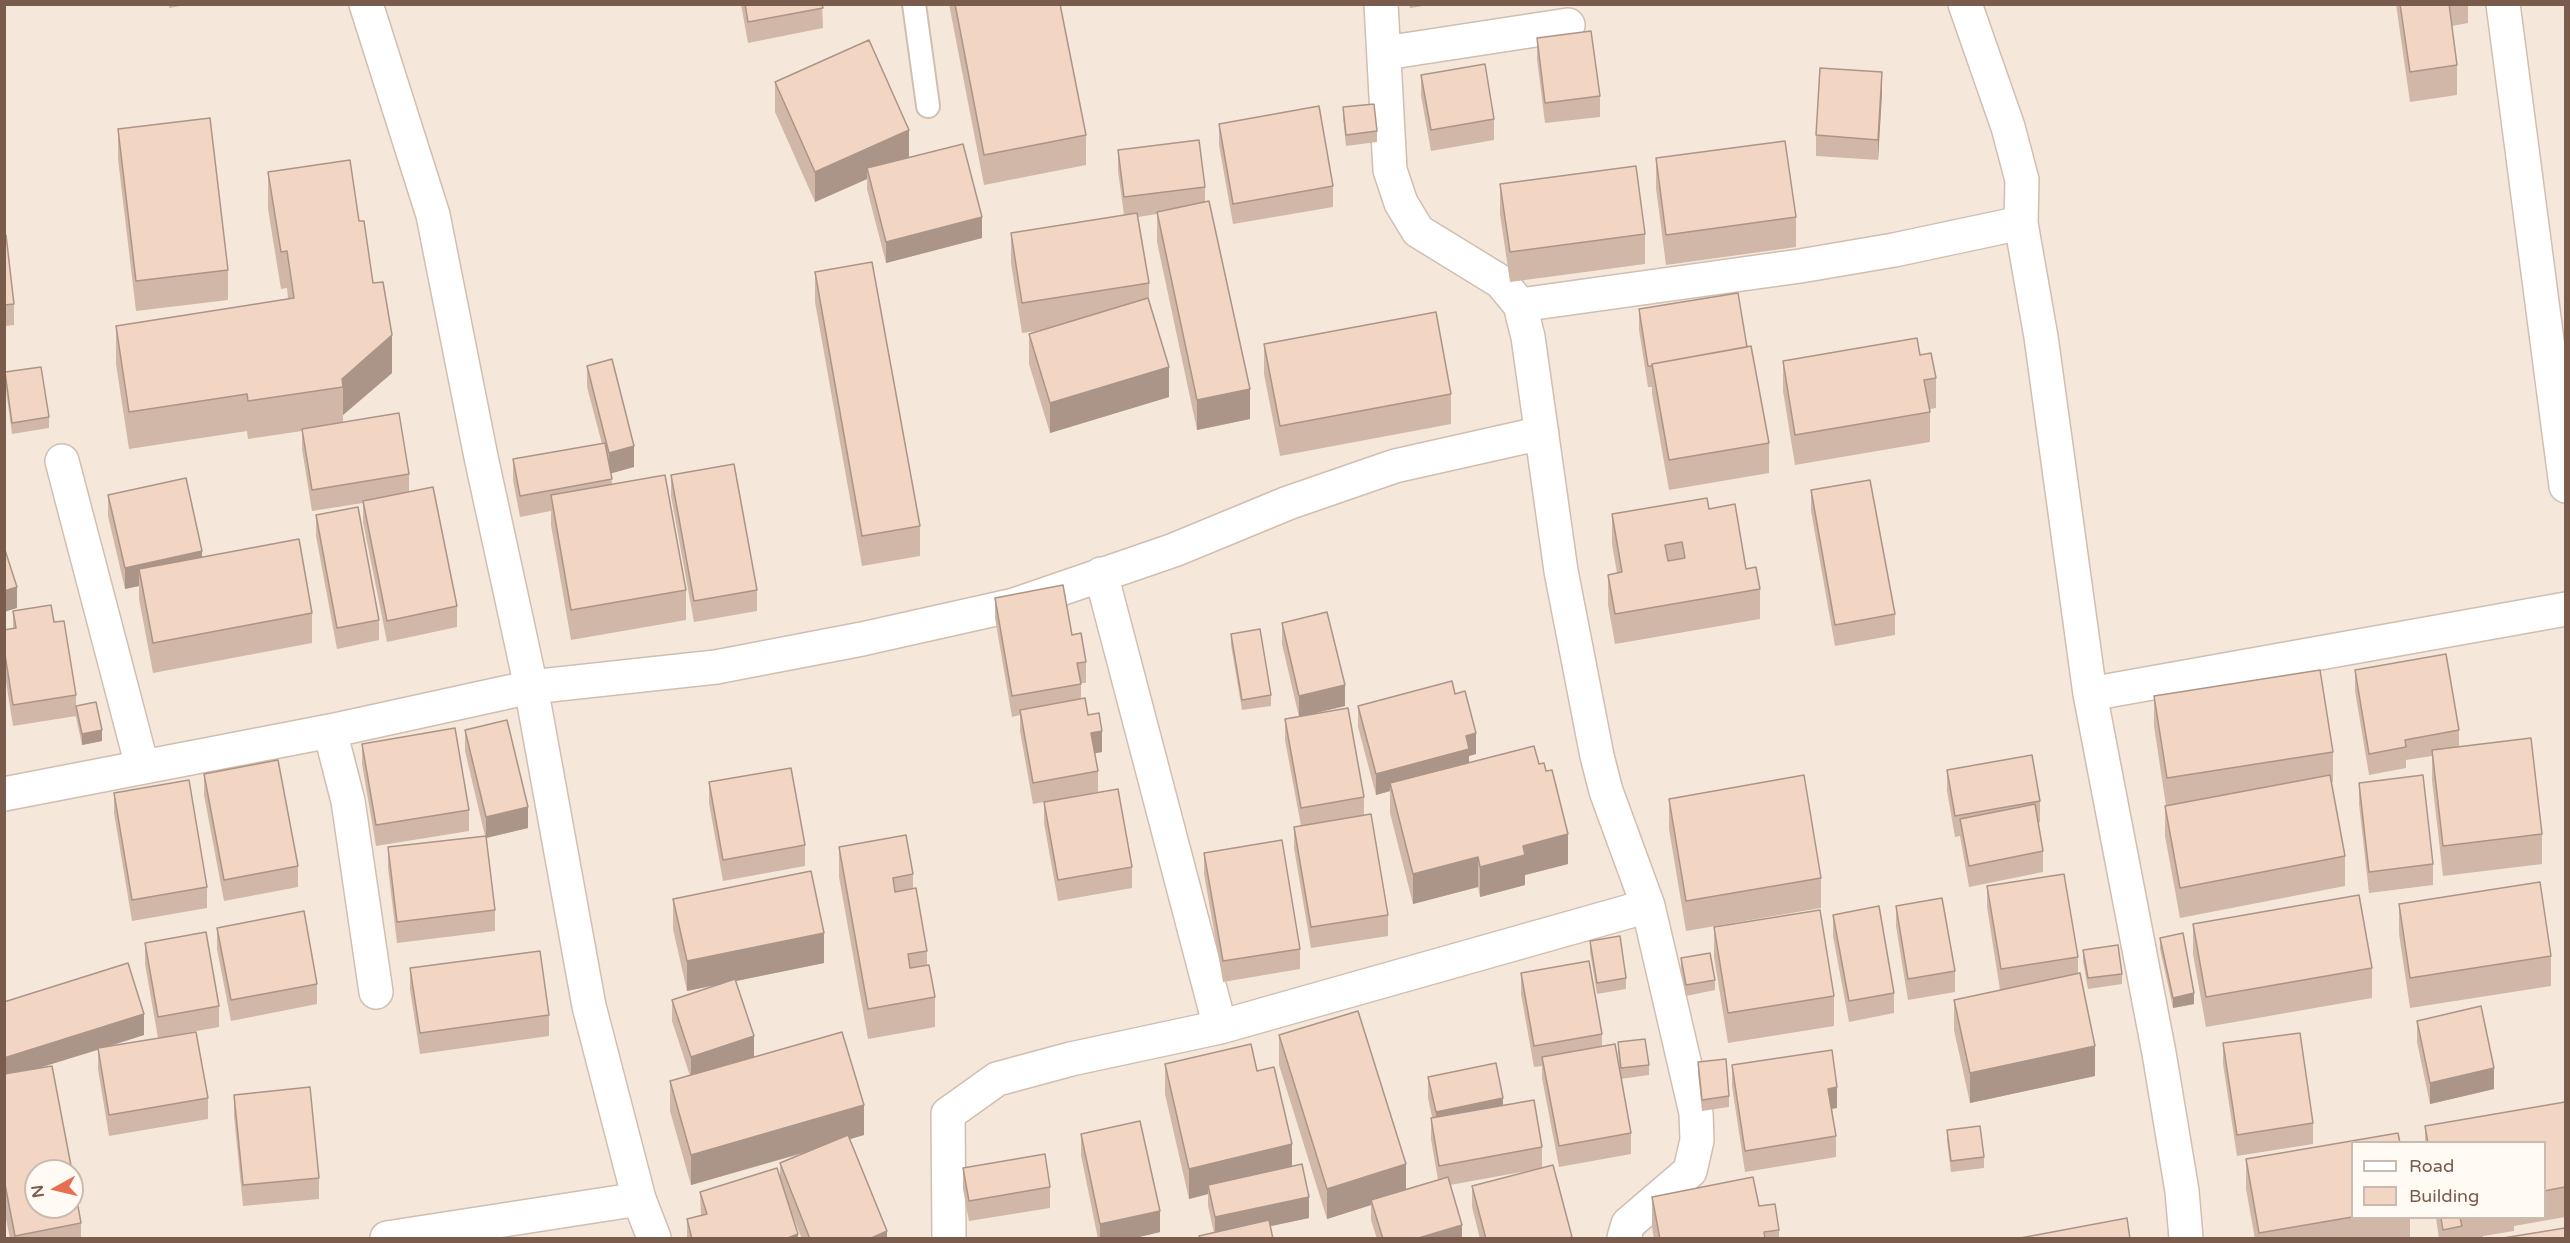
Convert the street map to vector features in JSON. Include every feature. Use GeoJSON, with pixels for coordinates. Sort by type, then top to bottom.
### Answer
{"type":"FeatureCollection","features":[{"type":"Feature","properties":{"kind":"street"},"geometry":{"type":"LineString","coordinates":[[366,4],[433,215],[481,457],[531,687],[589,1006],[639,1199],[654,1239]]}},
{"type":"Feature","properties":{"kind":"street"},"geometry":{"type":"LineString","coordinates":[[1381,4],[1390,170],[1401,203],[1418,231],[1501,282],[1520,305],[1528,336],[1561,572],[1597,756],[1606,791],[1648,906],[1696,1113],[1697,1140],[1690,1170],[1628,1224],[1624,1239]]}},
{"type":"Feature","properties":{"kind":"street"},"geometry":{"type":"LineString","coordinates":[[1965,4],[2008,127],[2022,180],[2021,223],[2041,337],[2090,694],[2159,1053],[2182,1191],[2186,1239]]}},
{"type":"Feature","properties":{"kind":"street"},"geometry":{"type":"LineString","coordinates":[[2502,4],[2565,486]]}},
{"type":"Feature","properties":{"kind":"street"},"geometry":{"type":"LineString","coordinates":[[1385,52],[1568,25]]}},
{"type":"Feature","properties":{"kind":"street"},"geometry":{"type":"LineString","coordinates":[[1520,305],[1800,266],[1894,250],[2021,223]]}},
{"type":"Feature","properties":{"kind":"street"},"geometry":{"type":"LineString","coordinates":[[4,794],[330,731],[531,687],[716,666],[862,639],[1014,605],[1174,549],[1288,503],[1395,466],[1542,433]]}},
{"type":"Feature","properties":{"kind":"street"},"geometry":{"type":"LineString","coordinates":[[62,461],[142,766]]}},
{"type":"Feature","properties":{"kind":"street"},"geometry":{"type":"LineString","coordinates":[[1101,574],[1220,1027]]}},
{"type":"Feature","properties":{"kind":"street"},"geometry":{"type":"LineString","coordinates":[[2090,694],[2565,609]]}},
{"type":"Feature","properties":{"kind":"street"},"geometry":{"type":"LineString","coordinates":[[330,731],[348,801],[376,992]]}},
{"type":"Feature","properties":{"kind":"street"},"geometry":{"type":"LineString","coordinates":[[949,1239],[948,1114],[997,1080],[1071,1059],[1220,1027],[1648,906]]}},
{"type":"Feature","properties":{"kind":"street"},"geometry":{"type":"LineString","coordinates":[[387,1239],[639,1199]]}},
{"type":"Feature","properties":{"kind":"lane"},"geometry":{"type":"LineString","coordinates":[[914,4],[928,106]]}},
{"type":"Feature","properties":{"kind":"shaded area"},"geometry":{"type":"Polygon","coordinates":[[[5,5],[2565,5],[2565,1238],[5,1238],[5,5]]]}},
{"type":"Feature","properties":{"kind":"building"},"geometry":{"type":"Polygon","coordinates":[[[745,4],[822,4],[823,8],[748,22],[745,4]]]}},
{"type":"Feature","properties":{"kind":"building"},"geometry":{"type":"Polygon","coordinates":[[[955,4],[1060,4],[1086,135],[984,155],[955,4]]]}},
{"type":"Feature","properties":{"kind":"building"},"geometry":{"type":"Polygon","coordinates":[[[2400,4],[2449,4],[2457,65],[2410,72],[2400,4]]]}},
{"type":"Feature","properties":{"kind":"building"},"geometry":{"type":"Polygon","coordinates":[[[1591,31],[1600,96],[1545,103],[1537,38],[1591,31]]]}},
{"type":"Feature","properties":{"kind":"building"},"geometry":{"type":"Polygon","coordinates":[[[869,40],[909,130],[815,172],[775,82],[869,40]]]}},
{"type":"Feature","properties":{"kind":"building"},"geometry":{"type":"Polygon","coordinates":[[[1485,64],[1494,119],[1431,130],[1421,75],[1485,64]]]}},
{"type":"Feature","properties":{"kind":"building"},"geometry":{"type":"Polygon","coordinates":[[[1820,68],[1882,72],[1878,140],[1816,135],[1820,68]]]}},
{"type":"Feature","properties":{"kind":"building"},"geometry":{"type":"Polygon","coordinates":[[[1374,104],[1377,131],[1346,135],[1343,107],[1374,104]]]}},
{"type":"Feature","properties":{"kind":"building"},"geometry":{"type":"Polygon","coordinates":[[[1319,106],[1333,186],[1233,204],[1219,124],[1319,106]]]}},
{"type":"Feature","properties":{"kind":"building"},"geometry":{"type":"Polygon","coordinates":[[[210,118],[228,270],[136,281],[118,129],[210,118]]]}},
{"type":"Feature","properties":{"kind":"building"},"geometry":{"type":"Polygon","coordinates":[[[1199,140],[1205,187],[1124,197],[1118,150],[1199,140]]]}},
{"type":"Feature","properties":{"kind":"building"},"geometry":{"type":"Polygon","coordinates":[[[1785,141],[1796,217],[1666,235],[1656,158],[1785,141]]]}},
{"type":"Feature","properties":{"kind":"building"},"geometry":{"type":"Polygon","coordinates":[[[963,144],[982,217],[886,242],[867,168],[963,144]]]}},
{"type":"Feature","properties":{"kind":"building"},"geometry":{"type":"Polygon","coordinates":[[[350,160],[359,221],[364,221],[373,283],[383,282],[392,335],[342,379],[343,387],[248,401],[247,394],[129,412],[116,326],[294,298],[287,251],[281,252],[268,172],[350,160]]]}},
{"type":"Feature","properties":{"kind":"building"},"geometry":{"type":"Polygon","coordinates":[[[1636,166],[1645,234],[1510,252],[1500,184],[1636,166]]]}},
{"type":"Feature","properties":{"kind":"building"},"geometry":{"type":"Polygon","coordinates":[[[1209,201],[1250,389],[1197,400],[1157,212],[1209,201]]]}},
{"type":"Feature","properties":{"kind":"building"},"geometry":{"type":"Polygon","coordinates":[[[1137,213],[1149,283],[1022,303],[1011,233],[1137,213]]]}},
{"type":"Feature","properties":{"kind":"building"},"geometry":{"type":"Polygon","coordinates":[[[4,235],[6,235],[14,304],[4,305],[4,235]]]}},
{"type":"Feature","properties":{"kind":"building"},"geometry":{"type":"Polygon","coordinates":[[[872,262],[920,526],[862,536],[815,272],[872,262]]]}},
{"type":"Feature","properties":{"kind":"building"},"geometry":{"type":"Polygon","coordinates":[[[1738,293],[1747,347],[1648,366],[1639,309],[1738,293]]]}},
{"type":"Feature","properties":{"kind":"building"},"geometry":{"type":"Polygon","coordinates":[[[1148,298],[1169,367],[1050,403],[1029,334],[1148,298]]]}},
{"type":"Feature","properties":{"kind":"building"},"geometry":{"type":"Polygon","coordinates":[[[1436,312],[1451,394],[1280,426],[1264,344],[1436,312]]]}},
{"type":"Feature","properties":{"kind":"building"},"geometry":{"type":"Polygon","coordinates":[[[1917,338],[1920,355],[1931,353],[1936,378],[1924,380],[1930,412],[1795,435],[1783,361],[1917,338]]]}},
{"type":"Feature","properties":{"kind":"building"},"geometry":{"type":"Polygon","coordinates":[[[1751,346],[1769,443],[1669,460],[1652,364],[1751,346]]]}},
{"type":"Feature","properties":{"kind":"building"},"geometry":{"type":"Polygon","coordinates":[[[612,359],[634,446],[609,453],[587,366],[612,359]]]}},
{"type":"Feature","properties":{"kind":"building"},"geometry":{"type":"Polygon","coordinates":[[[41,367],[49,417],[12,423],[5,372],[41,367]]]}},
{"type":"Feature","properties":{"kind":"building"},"geometry":{"type":"Polygon","coordinates":[[[399,413],[409,474],[312,490],[302,429],[399,413]]]}},
{"type":"Feature","properties":{"kind":"building"},"geometry":{"type":"Polygon","coordinates":[[[605,443],[612,479],[520,496],[513,459],[605,443]]]}},
{"type":"Feature","properties":{"kind":"building"},"geometry":{"type":"Polygon","coordinates":[[[734,464],[757,590],[694,601],[671,475],[734,464]]]}},
{"type":"Feature","properties":{"kind":"building"},"geometry":{"type":"Polygon","coordinates":[[[665,475],[686,590],[571,610],[551,495],[665,475]]]}},
{"type":"Feature","properties":{"kind":"building"},"geometry":{"type":"Polygon","coordinates":[[[186,478],[202,551],[125,568],[108,495],[186,478]]]}},
{"type":"Feature","properties":{"kind":"building"},"geometry":{"type":"Polygon","coordinates":[[[1870,480],[1895,614],[1835,625],[1811,490],[1870,480]]]}},
{"type":"Feature","properties":{"kind":"building"},"geometry":{"type":"Polygon","coordinates":[[[433,487],[457,606],[387,621],[363,501],[433,487]]]}},
{"type":"Feature","properties":{"kind":"building"},"geometry":{"type":"Polygon","coordinates":[[[1707,498],[1709,509],[1735,504],[1746,569],[1756,567],[1760,589],[1615,614],[1608,575],[1622,572],[1612,514],[1707,498]],[[1682,542],[1665,545],[1668,561],[1685,558],[1682,542]]]}},
{"type":"Feature","properties":{"kind":"building"},"geometry":{"type":"Polygon","coordinates":[[[358,507],[379,620],[337,628],[316,515],[358,507]]]}},
{"type":"Feature","properties":{"kind":"building"},"geometry":{"type":"Polygon","coordinates":[[[299,539],[312,613],[153,643],[139,569],[299,539]]]}},
{"type":"Feature","properties":{"kind":"building"},"geometry":{"type":"Polygon","coordinates":[[[4,547],[17,587],[4,591],[4,547]]]}},
{"type":"Feature","properties":{"kind":"building"},"geometry":{"type":"Polygon","coordinates":[[[1063,585],[1072,635],[1081,633],[1086,662],[1077,663],[1081,684],[1012,696],[995,598],[1063,585]]]}},
{"type":"Feature","properties":{"kind":"building"},"geometry":{"type":"Polygon","coordinates":[[[51,605],[54,622],[64,621],[76,695],[13,705],[4,648],[4,630],[16,628],[13,611],[51,605]]]}},
{"type":"Feature","properties":{"kind":"building"},"geometry":{"type":"Polygon","coordinates":[[[1327,612],[1345,685],[1299,696],[1282,623],[1327,612]]]}},
{"type":"Feature","properties":{"kind":"building"},"geometry":{"type":"Polygon","coordinates":[[[1260,629],[1271,695],[1242,700],[1231,634],[1260,629]]]}},
{"type":"Feature","properties":{"kind":"building"},"geometry":{"type":"Polygon","coordinates":[[[2446,654],[2459,730],[2405,740],[2406,747],[2369,754],[2355,670],[2446,654]]]}},
{"type":"Feature","properties":{"kind":"building"},"geometry":{"type":"Polygon","coordinates":[[[2320,670],[2333,752],[2167,778],[2154,696],[2320,670]]]}},
{"type":"Feature","properties":{"kind":"building"},"geometry":{"type":"Polygon","coordinates":[[[1452,681],[1455,694],[1465,691],[1476,733],[1466,736],[1469,749],[1376,774],[1358,706],[1452,681]]]}},
{"type":"Feature","properties":{"kind":"building"},"geometry":{"type":"Polygon","coordinates":[[[1085,698],[1088,715],[1099,713],[1102,731],[1091,733],[1098,771],[1033,783],[1020,710],[1085,698]]]}},
{"type":"Feature","properties":{"kind":"building"},"geometry":{"type":"Polygon","coordinates":[[[96,702],[102,730],[82,734],[76,706],[96,702]]]}},
{"type":"Feature","properties":{"kind":"building"},"geometry":{"type":"Polygon","coordinates":[[[1348,708],[1364,797],[1301,808],[1285,719],[1348,708]]]}},
{"type":"Feature","properties":{"kind":"building"},"geometry":{"type":"Polygon","coordinates":[[[507,720],[528,807],[486,817],[465,730],[507,720]]]}},
{"type":"Feature","properties":{"kind":"building"},"geometry":{"type":"Polygon","coordinates":[[[455,728],[469,810],[376,825],[362,744],[455,728]]]}},
{"type":"Feature","properties":{"kind":"building"},"geometry":{"type":"Polygon","coordinates":[[[2531,738],[2542,834],[2443,846],[2432,750],[2531,738]]]}},
{"type":"Feature","properties":{"kind":"building"},"geometry":{"type":"Polygon","coordinates":[[[1534,746],[1539,764],[1544,763],[1546,771],[1552,770],[1568,834],[1523,846],[1525,855],[1480,867],[1478,857],[1413,874],[1390,783],[1534,746]]]}},
{"type":"Feature","properties":{"kind":"building"},"geometry":{"type":"Polygon","coordinates":[[[2032,755],[2040,801],[1955,816],[1947,770],[2032,755]]]}},
{"type":"Feature","properties":{"kind":"building"},"geometry":{"type":"Polygon","coordinates":[[[278,760],[298,866],[224,880],[204,774],[278,760]]]}},
{"type":"Feature","properties":{"kind":"building"},"geometry":{"type":"Polygon","coordinates":[[[791,768],[805,845],[723,860],[709,782],[791,768]]]}},
{"type":"Feature","properties":{"kind":"building"},"geometry":{"type":"Polygon","coordinates":[[[1804,775],[1821,878],[1686,901],[1669,799],[1804,775]]]}},
{"type":"Feature","properties":{"kind":"building"},"geometry":{"type":"Polygon","coordinates":[[[2330,775],[2345,856],[2180,888],[2165,806],[2330,775]]]}},
{"type":"Feature","properties":{"kind":"building"},"geometry":{"type":"Polygon","coordinates":[[[2423,775],[2433,864],[2369,872],[2359,783],[2423,775]]]}},
{"type":"Feature","properties":{"kind":"building"},"geometry":{"type":"Polygon","coordinates":[[[189,780],[207,887],[132,900],[114,793],[189,780]]]}},
{"type":"Feature","properties":{"kind":"building"},"geometry":{"type":"Polygon","coordinates":[[[1118,789],[1132,867],[1058,880],[1044,802],[1118,789]]]}},
{"type":"Feature","properties":{"kind":"building"},"geometry":{"type":"Polygon","coordinates":[[[2035,804],[2043,851],[1969,866],[1960,819],[2035,804]]]}},
{"type":"Feature","properties":{"kind":"building"},"geometry":{"type":"Polygon","coordinates":[[[1371,814],[1388,915],[1311,927],[1294,827],[1371,814]]]}},
{"type":"Feature","properties":{"kind":"building"},"geometry":{"type":"Polygon","coordinates":[[[906,835],[913,874],[893,878],[895,892],[916,888],[927,951],[908,954],[910,968],[929,965],[935,997],[868,1009],[839,847],[906,835]]]}},
{"type":"Feature","properties":{"kind":"building"},"geometry":{"type":"Polygon","coordinates":[[[486,836],[495,910],[397,922],[388,847],[486,836]]]}},
{"type":"Feature","properties":{"kind":"building"},"geometry":{"type":"Polygon","coordinates":[[[1282,840],[1300,949],[1223,961],[1204,853],[1282,840]]]}},
{"type":"Feature","properties":{"kind":"building"},"geometry":{"type":"Polygon","coordinates":[[[811,871],[824,933],[687,961],[673,899],[811,871]]]}},
{"type":"Feature","properties":{"kind":"building"},"geometry":{"type":"Polygon","coordinates":[[[2064,874],[2078,957],[2001,969],[1987,886],[2064,874]]]}},
{"type":"Feature","properties":{"kind":"building"},"geometry":{"type":"Polygon","coordinates":[[[2540,882],[2551,956],[2410,978],[2399,904],[2540,882]]]}},
{"type":"Feature","properties":{"kind":"building"},"geometry":{"type":"Polygon","coordinates":[[[2359,895],[2372,968],[2206,997],[2193,924],[2359,895]]]}},
{"type":"Feature","properties":{"kind":"building"},"geometry":{"type":"Polygon","coordinates":[[[1942,898],[1955,971],[1908,979],[1896,906],[1942,898]]]}},
{"type":"Feature","properties":{"kind":"building"},"geometry":{"type":"Polygon","coordinates":[[[1879,906],[1894,993],[1849,1001],[1833,915],[1879,906]]]}},
{"type":"Feature","properties":{"kind":"building"},"geometry":{"type":"Polygon","coordinates":[[[1820,910],[1834,996],[1728,1013],[1714,927],[1820,910]]]}},
{"type":"Feature","properties":{"kind":"building"},"geometry":{"type":"Polygon","coordinates":[[[304,911],[317,984],[231,1000],[217,928],[304,911]]]}},
{"type":"Feature","properties":{"kind":"building"},"geometry":{"type":"Polygon","coordinates":[[[206,932],[219,1006],[158,1017],[145,943],[206,932]]]}},
{"type":"Feature","properties":{"kind":"building"},"geometry":{"type":"Polygon","coordinates":[[[2183,933],[2194,993],[2173,998],[2160,938],[2183,933]]]}},
{"type":"Feature","properties":{"kind":"building"},"geometry":{"type":"Polygon","coordinates":[[[1620,936],[1626,978],[1597,983],[1590,941],[1620,936]]]}},
{"type":"Feature","properties":{"kind":"building"},"geometry":{"type":"Polygon","coordinates":[[[2118,945],[2122,974],[2088,978],[2083,950],[2118,945]]]}},
{"type":"Feature","properties":{"kind":"building"},"geometry":{"type":"Polygon","coordinates":[[[540,951],[549,1015],[420,1033],[410,968],[540,951]]]}},
{"type":"Feature","properties":{"kind":"building"},"geometry":{"type":"Polygon","coordinates":[[[1710,953],[1715,980],[1686,985],[1681,958],[1710,953]]]}},
{"type":"Feature","properties":{"kind":"building"},"geometry":{"type":"Polygon","coordinates":[[[1589,961],[1602,1034],[1534,1046],[1521,973],[1589,961]]]}},
{"type":"Feature","properties":{"kind":"building"},"geometry":{"type":"Polygon","coordinates":[[[128,963],[144,1014],[4,1058],[4,1002],[128,963]]]}},
{"type":"Feature","properties":{"kind":"building"},"geometry":{"type":"Polygon","coordinates":[[[2080,973],[2095,1046],[1970,1073],[1954,1000],[2080,973]]]}},
{"type":"Feature","properties":{"kind":"building"},"geometry":{"type":"Polygon","coordinates":[[[735,979],[754,1036],[691,1057],[672,1000],[735,979]]]}},
{"type":"Feature","properties":{"kind":"building"},"geometry":{"type":"Polygon","coordinates":[[[2481,1006],[2494,1068],[2430,1083],[2417,1021],[2481,1006]]]}},
{"type":"Feature","properties":{"kind":"building"},"geometry":{"type":"Polygon","coordinates":[[[1358,1011],[1406,1164],[1327,1189],[1279,1035],[1358,1011]]]}},
{"type":"Feature","properties":{"kind":"building"},"geometry":{"type":"Polygon","coordinates":[[[196,1032],[208,1098],[109,1115],[98,1048],[196,1032]]]}},
{"type":"Feature","properties":{"kind":"building"},"geometry":{"type":"Polygon","coordinates":[[[842,1032],[864,1105],[691,1155],[670,1081],[842,1032]]]}},
{"type":"Feature","properties":{"kind":"building"},"geometry":{"type":"Polygon","coordinates":[[[2300,1033],[2313,1123],[2237,1135],[2223,1043],[2300,1033]]]}},
{"type":"Feature","properties":{"kind":"building"},"geometry":{"type":"Polygon","coordinates":[[[1645,1039],[1649,1065],[1621,1068],[1618,1042],[1645,1039]]]}},
{"type":"Feature","properties":{"kind":"building"},"geometry":{"type":"Polygon","coordinates":[[[1251,1044],[1257,1071],[1274,1067],[1292,1144],[1189,1169],[1165,1064],[1251,1044]]]}},
{"type":"Feature","properties":{"kind":"building"},"geometry":{"type":"Polygon","coordinates":[[[1615,1044],[1631,1133],[1559,1146],[1542,1057],[1615,1044]]]}},
{"type":"Feature","properties":{"kind":"building"},"geometry":{"type":"Polygon","coordinates":[[[1832,1050],[1837,1087],[1828,1089],[1836,1136],[1745,1151],[1732,1065],[1832,1050]]]}},
{"type":"Feature","properties":{"kind":"building"},"geometry":{"type":"Polygon","coordinates":[[[1726,1059],[1729,1096],[1702,1100],[1698,1062],[1726,1059]]]}},
{"type":"Feature","properties":{"kind":"building"},"geometry":{"type":"Polygon","coordinates":[[[1496,1063],[1503,1098],[1436,1112],[1428,1077],[1496,1063]]]}},
{"type":"Feature","properties":{"kind":"building"},"geometry":{"type":"Polygon","coordinates":[[[52,1066],[70,1159],[24,1159],[24,1219],[80,1219],[81,1223],[15,1236],[4,1179],[4,1074],[52,1066]]]}},
{"type":"Feature","properties":{"kind":"building"},"geometry":{"type":"Polygon","coordinates":[[[310,1087],[319,1178],[243,1185],[234,1095],[310,1087]]]}},
{"type":"Feature","properties":{"kind":"building"},"geometry":{"type":"Polygon","coordinates":[[[1534,1100],[1542,1147],[1439,1166],[1431,1118],[1534,1100]]]}},
{"type":"Feature","properties":{"kind":"building"},"geometry":{"type":"Polygon","coordinates":[[[2565,1102],[2565,1187],[2546,1191],[2546,1141],[2428,1141],[2425,1126],[2565,1102]]]}},
{"type":"Feature","properties":{"kind":"building"},"geometry":{"type":"Polygon","coordinates":[[[1140,1121],[1160,1211],[1100,1224],[1081,1134],[1140,1121]]]}},
{"type":"Feature","properties":{"kind":"building"},"geometry":{"type":"Polygon","coordinates":[[[1980,1126],[1984,1157],[1951,1161],[1947,1130],[1980,1126]]]}},
{"type":"Feature","properties":{"kind":"building"},"geometry":{"type":"Polygon","coordinates":[[[2398,1133],[2400,1141],[2351,1141],[2398,1133]]]}},
{"type":"Feature","properties":{"kind":"building"},"geometry":{"type":"Polygon","coordinates":[[[848,1135],[887,1231],[869,1239],[810,1239],[780,1163],[848,1135]]]}},
{"type":"Feature","properties":{"kind":"building"},"geometry":{"type":"Polygon","coordinates":[[[2351,1141],[2351,1217],[2259,1233],[2246,1159],[2351,1141]]]}},
{"type":"Feature","properties":{"kind":"building"},"geometry":{"type":"Polygon","coordinates":[[[1045,1154],[1050,1187],[969,1201],[963,1168],[1045,1154]]]}},
{"type":"Feature","properties":{"kind":"building"},"geometry":{"type":"Polygon","coordinates":[[[1302,1164],[1309,1197],[1215,1217],[1208,1185],[1302,1164]]]}},
{"type":"Feature","properties":{"kind":"building"},"geometry":{"type":"Polygon","coordinates":[[[1553,1165],[1572,1237],[1565,1239],[1486,1239],[1472,1186],[1553,1165]]]}},
{"type":"Feature","properties":{"kind":"building"},"geometry":{"type":"Polygon","coordinates":[[[777,1168],[798,1234],[785,1239],[692,1239],[687,1219],[707,1214],[700,1192],[777,1168]]]}},
{"type":"Feature","properties":{"kind":"building"},"geometry":{"type":"Polygon","coordinates":[[[1448,1177],[1462,1225],[1415,1239],[1383,1239],[1371,1200],[1448,1177]]]}},
{"type":"Feature","properties":{"kind":"building"},"geometry":{"type":"Polygon","coordinates":[[[1753,1177],[1759,1206],[1775,1204],[1779,1230],[1764,1232],[1765,1239],[1660,1239],[1652,1197],[1753,1177]]]}},
{"type":"Feature","properties":{"kind":"building"},"geometry":{"type":"Polygon","coordinates":[[[2127,1218],[2130,1239],[2015,1239],[2127,1218]]]}},
{"type":"Feature","properties":{"kind":"building"},"geometry":{"type":"Polygon","coordinates":[[[2441,1219],[2460,1219],[2462,1226],[2443,1230],[2441,1219]]]}},
{"type":"Feature","properties":{"kind":"building"},"geometry":{"type":"Polygon","coordinates":[[[1269,1220],[1273,1239],[1200,1239],[1199,1236],[1269,1220]]]}},
{"type":"Feature","properties":{"kind":"building"},"geometry":{"type":"Polygon","coordinates":[[[2565,1228],[2565,1239],[2497,1239],[2565,1228]]]}}]}
